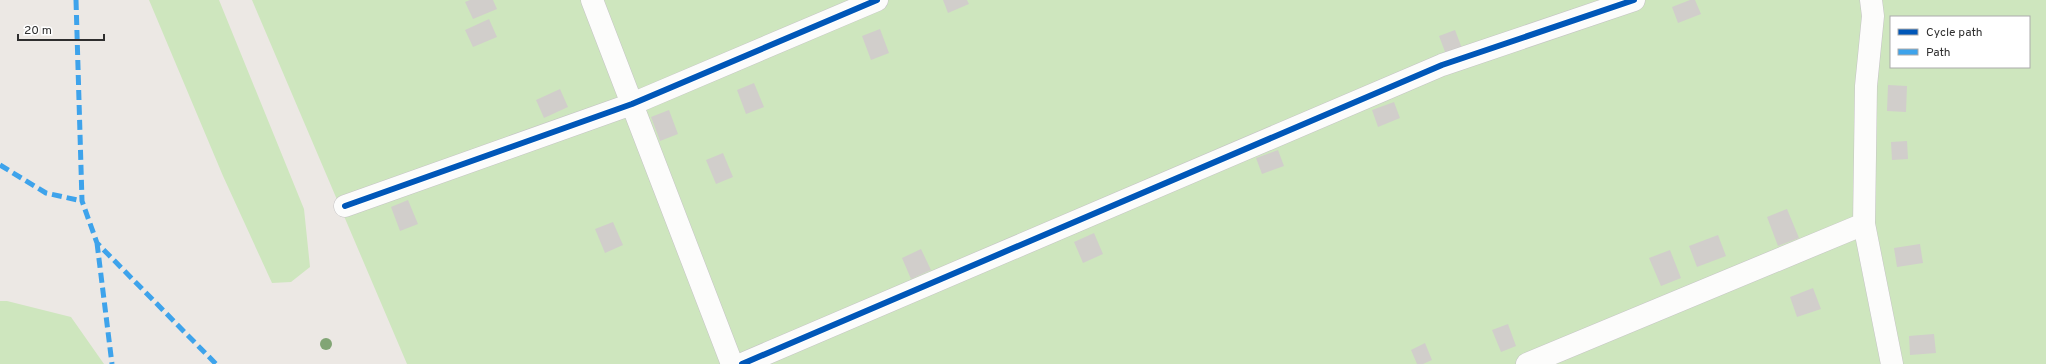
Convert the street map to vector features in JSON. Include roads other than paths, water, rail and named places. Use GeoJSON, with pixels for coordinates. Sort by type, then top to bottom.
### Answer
{"type":"FeatureCollection","features":[{"type":"Feature","properties":{"kind":"street"},"geometry":{"type":"LineString","coordinates":[[592,0],[732,364]]}},
{"type":"Feature","properties":{"kind":"street"},"geometry":{"type":"LineString","coordinates":[[344,206],[632,104],[877,0]]}},
{"type":"Feature","properties":{"kind":"street"},"geometry":{"type":"LineString","coordinates":[[742,364],[1442,65],[1634,0]]}},
{"type":"Feature","properties":{"kind":"street"},"geometry":{"type":"LineString","coordinates":[[1871,0],[1873,16],[1866,86],[1864,224],[1892,364]]}},
{"type":"Feature","properties":{"kind":"street"},"geometry":{"type":"LineString","coordinates":[[1527,364],[1864,224]]}}]}
